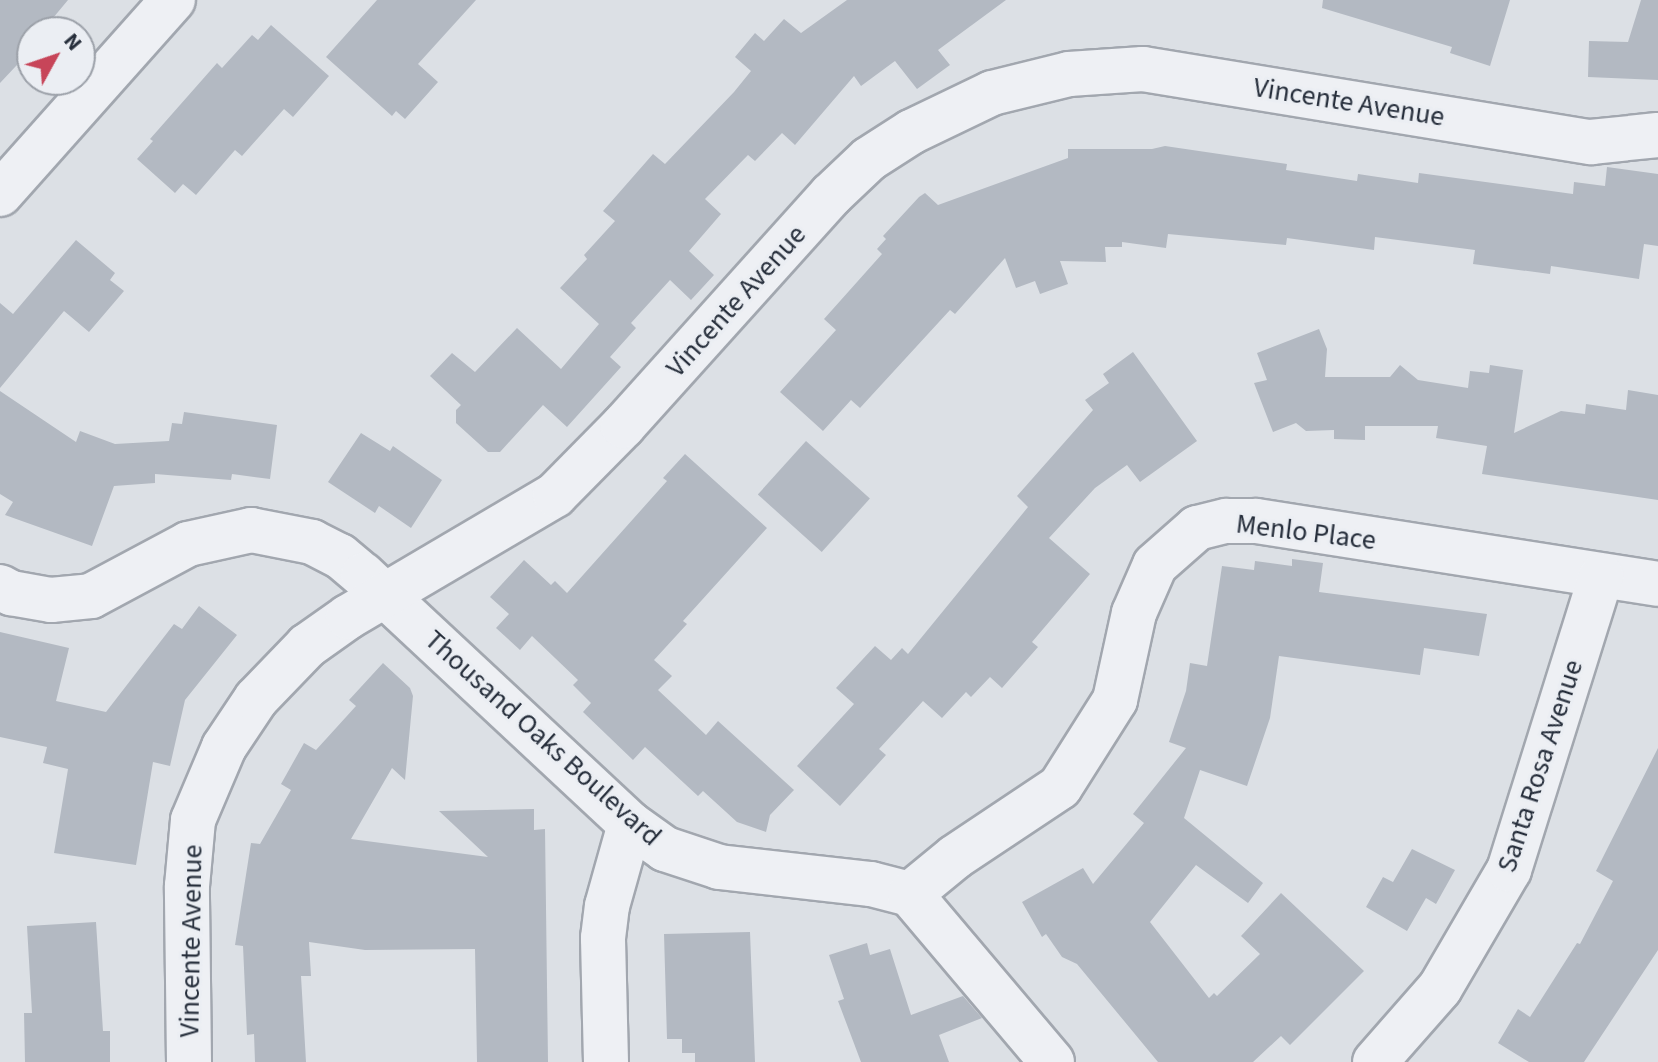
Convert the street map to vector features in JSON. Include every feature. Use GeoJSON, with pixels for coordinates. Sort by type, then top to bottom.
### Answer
{"type":"FeatureCollection","features":[{"type":"Feature","properties":{"kind":"street"},"geometry":{"type":"LineString","coordinates":[[0,194],[173,0]]}},
{"type":"Feature","properties":{"kind":"street","name":"Vincente Avenue"},"geometry":{"type":"LineString","coordinates":[[189,1062],[187,886],[193,820],[218,762],[256,699],[307,646],[386,595],[555,495],[623,426],[831,195],[869,159],[911,132],[992,93],[1069,74],[1143,69],[1591,142],[1658,135]]}},
{"type":"Feature","properties":{"kind":"street","name":"Menlo Place"},"geometry":{"type":"LineString","coordinates":[[910,894],[955,857],[1060,787],[1115,700],[1134,613],[1155,565],[1197,528],[1226,521],[1256,521],[1658,584]]}},
{"type":"Feature","properties":{"kind":"street","name":"Thousand Oaks Boulevard"},"geometry":{"type":"LineString","coordinates":[[0,587],[11,593],[51,600],[91,596],[188,544],[251,530],[312,542],[340,556],[386,595],[630,824],[665,849],[719,867],[871,884],[910,894]]}},
{"type":"Feature","properties":{"kind":"street","name":"Santa Rosa Avenue"},"geometry":{"type":"LineString","coordinates":[[1375,1062],[1440,988],[1509,870],[1601,576]]}},
{"type":"Feature","properties":{"kind":"street"},"geometry":{"type":"LineString","coordinates":[[606,1062],[603,938],[607,906],[630,824]]}},
{"type":"Feature","properties":{"kind":"street"},"geometry":{"type":"LineString","coordinates":[[910,894],[1052,1062]]}},
{"type":"Feature","properties":{"kind":"building"},"geometry":{"type":"Polygon","coordinates":[[[0,0],[68,0],[55,16],[16,16],[16,66],[0,83],[0,0]]]}},
{"type":"Feature","properties":{"kind":"building"},"geometry":{"type":"Polygon","coordinates":[[[377,0],[476,0],[418,64],[438,82],[405,119],[396,111],[392,116],[326,57],[377,0]]]}},
{"type":"Feature","properties":{"kind":"building"},"geometry":{"type":"Polygon","coordinates":[[[847,0],[1006,0],[938,50],[950,65],[917,89],[895,61],[861,86],[854,76],[795,145],[782,133],[755,161],[748,155],[705,199],[721,214],[689,251],[714,275],[691,300],[670,280],[631,323],[636,328],[610,357],[621,367],[567,427],[543,405],[500,452],[488,452],[456,423],[456,410],[461,405],[430,376],[452,353],[475,372],[517,328],[561,369],[599,324],[560,288],[587,259],[584,255],[615,221],[603,211],[653,154],[665,164],[734,92],[751,71],[735,57],[755,33],[764,41],[784,19],[801,33],[847,0]]]}},
{"type":"Feature","properties":{"kind":"building"},"geometry":{"type":"Polygon","coordinates":[[[1323,0],[1510,0],[1490,66],[1450,53],[1452,47],[1322,8],[1323,0]]]}},
{"type":"Feature","properties":{"kind":"building"},"geometry":{"type":"Polygon","coordinates":[[[1641,0],[1658,0],[1658,80],[1588,77],[1589,41],[1628,42],[1641,0]]]}},
{"type":"Feature","properties":{"kind":"building"},"geometry":{"type":"Polygon","coordinates":[[[271,25],[329,76],[293,117],[284,109],[242,156],[235,150],[196,195],[183,184],[175,193],[137,159],[153,141],[150,139],[217,63],[222,68],[252,35],[258,40],[271,25]]]}},
{"type":"Feature","properties":{"kind":"building"},"geometry":{"type":"Polygon","coordinates":[[[1165,146],[1287,164],[1286,170],[1357,181],[1358,174],[1418,183],[1419,173],[1573,194],[1574,182],[1605,186],[1607,167],[1658,174],[1658,246],[1644,244],[1639,279],[1551,266],[1550,274],[1473,264],[1475,250],[1375,237],[1374,250],[1287,238],[1286,245],[1168,234],[1166,248],[1122,242],[1122,247],[1105,247],[1106,262],[1060,261],[1068,284],[1040,294],[1035,281],[1016,288],[1005,258],[955,314],[950,310],[860,408],[851,400],[823,431],[780,392],[836,330],[824,319],[882,254],[877,249],[886,239],[883,236],[925,193],[938,205],[1068,158],[1068,149],[1152,149],[1165,146]]]}},
{"type":"Feature","properties":{"kind":"building"},"geometry":{"type":"Polygon","coordinates":[[[76,240],[115,273],[110,280],[124,291],[89,332],[64,311],[0,388],[0,303],[13,314],[76,240]]]}},
{"type":"Feature","properties":{"kind":"building"},"geometry":{"type":"Polygon","coordinates":[[[1319,329],[1327,349],[1325,377],[1390,377],[1400,365],[1418,380],[1468,388],[1470,371],[1489,373],[1490,365],[1523,370],[1514,433],[1561,411],[1585,414],[1586,404],[1626,410],[1628,390],[1658,395],[1658,500],[1482,474],[1487,446],[1436,438],[1438,426],[1365,426],[1365,440],[1334,439],[1334,430],[1306,431],[1296,423],[1273,432],[1254,383],[1267,380],[1257,353],[1319,329]]]}},
{"type":"Feature","properties":{"kind":"building"},"geometry":{"type":"Polygon","coordinates":[[[1133,352],[1197,441],[1140,482],[1127,465],[1095,488],[1049,538],[1090,574],[1032,642],[1038,647],[1002,688],[990,677],[971,697],[966,692],[942,718],[923,701],[879,749],[886,755],[840,806],[797,766],[854,704],[836,688],[875,646],[891,660],[902,648],[908,654],[1028,507],[1017,496],[1093,410],[1085,400],[1109,383],[1103,374],[1133,352]]]}},
{"type":"Feature","properties":{"kind":"building"},"geometry":{"type":"Polygon","coordinates":[[[0,391],[76,442],[80,431],[115,444],[169,441],[172,423],[182,424],[184,412],[277,425],[270,479],[232,474],[231,480],[155,474],[155,483],[114,486],[92,546],[5,515],[13,502],[0,494],[0,391]]]}},
{"type":"Feature","properties":{"kind":"building"},"geometry":{"type":"Polygon","coordinates":[[[361,433],[390,451],[393,446],[442,480],[411,528],[379,506],[375,513],[328,482],[361,433]]]}},
{"type":"Feature","properties":{"kind":"building"},"geometry":{"type":"Polygon","coordinates":[[[806,441],[870,499],[822,552],[758,495],[806,441]]]}},
{"type":"Feature","properties":{"kind":"building"},"geometry":{"type":"Polygon","coordinates":[[[685,454],[767,528],[683,621],[687,624],[654,660],[672,676],[658,690],[706,735],[718,721],[794,790],[770,815],[766,832],[737,822],[703,791],[698,796],[645,747],[633,760],[583,712],[591,703],[573,685],[578,680],[532,636],[520,650],[496,628],[509,614],[490,597],[524,560],[551,585],[555,581],[567,593],[667,481],[663,478],[685,454]]]}},
{"type":"Feature","properties":{"kind":"building"},"geometry":{"type":"Polygon","coordinates":[[[1292,559],[1323,563],[1319,592],[1487,614],[1479,656],[1424,648],[1420,675],[1279,656],[1270,718],[1247,786],[1200,770],[1184,818],[1263,883],[1248,903],[1196,865],[1150,922],[1209,998],[1214,993],[1217,996],[1260,954],[1241,936],[1281,893],[1364,971],[1290,1045],[1281,1036],[1253,1062],[1158,1062],[1077,964],[1062,957],[1046,934],[1042,937],[1022,902],[1083,868],[1093,884],[1144,823],[1133,814],[1186,748],[1169,742],[1186,691],[1190,663],[1207,666],[1222,566],[1254,570],[1255,561],[1292,566],[1292,559]]]}},
{"type":"Feature","properties":{"kind":"building"},"geometry":{"type":"Polygon","coordinates":[[[199,606],[237,635],[185,700],[170,766],[153,762],[136,865],[54,853],[68,769],[43,763],[47,747],[0,737],[0,632],[69,648],[56,701],[106,712],[174,624],[182,629],[199,606]]]}},
{"type":"Feature","properties":{"kind":"building"},"geometry":{"type":"Polygon","coordinates":[[[383,663],[410,688],[413,696],[405,780],[392,768],[351,839],[488,857],[439,811],[534,809],[534,830],[545,829],[548,1062],[477,1062],[475,949],[365,950],[309,942],[311,976],[301,976],[306,1062],[255,1062],[254,1034],[247,1035],[243,946],[235,945],[251,843],[260,844],[291,790],[281,784],[304,743],[316,750],[356,706],[349,700],[383,663]]]}},
{"type":"Feature","properties":{"kind":"building"},"geometry":{"type":"Polygon","coordinates":[[[1658,748],[1658,950],[1584,1062],[1529,1062],[1498,1043],[1518,1009],[1530,1017],[1577,943],[1580,944],[1613,881],[1596,871],[1658,748]]]}},
{"type":"Feature","properties":{"kind":"building"},"geometry":{"type":"Polygon","coordinates":[[[1412,849],[1455,870],[1436,904],[1426,898],[1407,931],[1366,907],[1383,877],[1393,882],[1412,849]]]}},
{"type":"Feature","properties":{"kind":"building"},"geometry":{"type":"Polygon","coordinates":[[[96,922],[103,1031],[110,1031],[110,1062],[25,1062],[24,1013],[32,1013],[27,926],[96,922]]]}},
{"type":"Feature","properties":{"kind":"building"},"geometry":{"type":"Polygon","coordinates":[[[750,932],[755,1062],[695,1062],[695,1053],[682,1053],[682,1039],[667,1039],[664,934],[750,932]]]}},
{"type":"Feature","properties":{"kind":"building"},"geometry":{"type":"Polygon","coordinates":[[[867,943],[870,955],[890,949],[911,1015],[963,996],[982,1018],[939,1035],[949,1062],[861,1062],[838,1001],[844,999],[829,955],[867,943]]]}}]}
